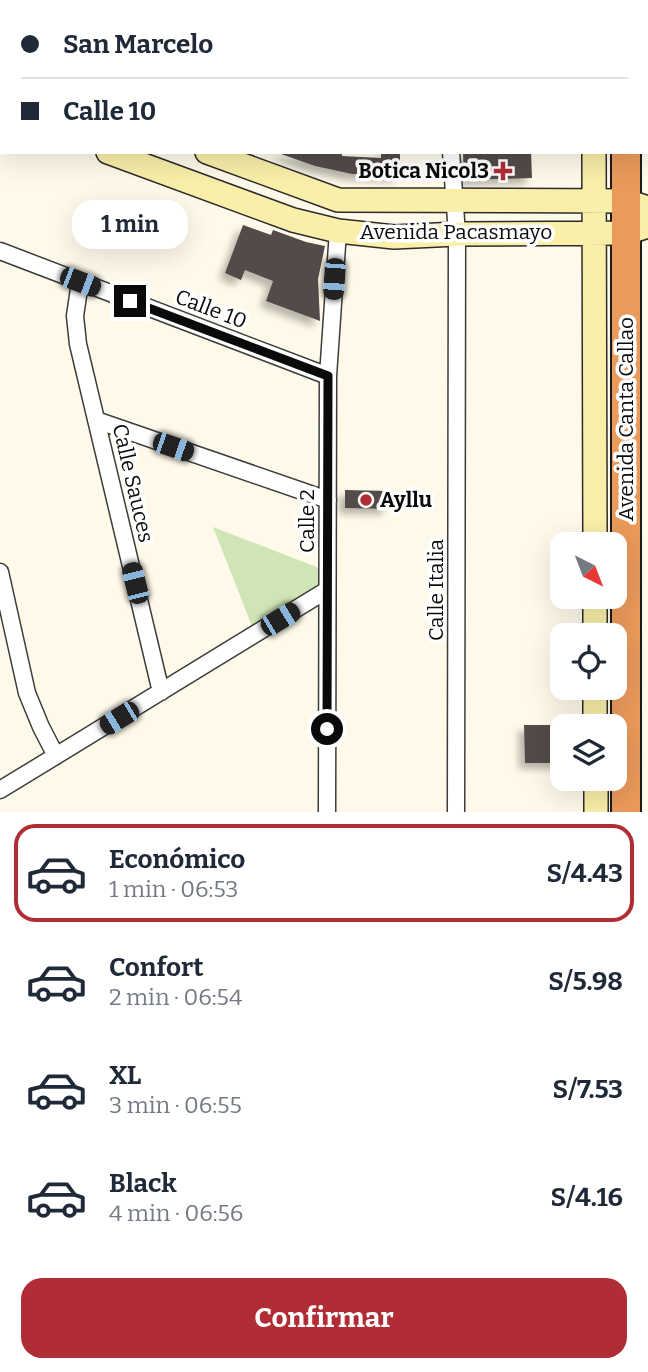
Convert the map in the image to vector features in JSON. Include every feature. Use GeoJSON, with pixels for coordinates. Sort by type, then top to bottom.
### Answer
{"type":"FeatureCollection","features":[{"type":"Feature","properties":{"kind":"highway","name":"Avenida Canta Callao"},"geometry":{"type":"LineString","coordinates":[[626,154],[637,205],[637,229],[626,812]]}},
{"type":"Feature","properties":{"kind":"main road","name":"Avenida Pacasmayo"},"geometry":{"type":"LineString","coordinates":[[113,154],[293,220],[338,231],[394,237],[594,233],[637,229]]}},
{"type":"Feature","properties":{"kind":"main road","name":"Avenida Pacasmayo"},"geometry":{"type":"LineString","coordinates":[[212,154],[338,200],[594,201],[637,205]]}},
{"type":"Feature","properties":{"kind":"main road","name":"Avenida Canta Callao"},"geometry":{"type":"LineString","coordinates":[[594,154],[595,532]]}},
{"type":"Feature","properties":{"kind":"main road"},"geometry":{"type":"LineString","coordinates":[[548,201],[540,209],[539,221],[550,233]]}},
{"type":"Feature","properties":{"kind":"main road"},"geometry":{"type":"LineString","coordinates":[[596,791],[596,812]]}},
{"type":"Feature","properties":{"kind":"street","name":"Calle Italia"},"geometry":{"type":"LineString","coordinates":[[452,154],[457,234],[456,812]]}},
{"type":"Feature","properties":{"kind":"street","name":"Calle 2"},"geometry":{"type":"LineString","coordinates":[[327,812],[328,376],[338,231]]}},
{"type":"Feature","properties":{"kind":"street","name":"Calle 10"},"geometry":{"type":"LineString","coordinates":[[0,251],[328,376]]}},
{"type":"Feature","properties":{"kind":"street","name":"Calle Sauces"},"geometry":{"type":"LineString","coordinates":[[80,282],[75,316],[78,344],[161,692]]}},
{"type":"Feature","properties":{"kind":"street"},"geometry":{"type":"LineString","coordinates":[[96,420],[328,500]]}},
{"type":"Feature","properties":{"kind":"street"},"geometry":{"type":"LineString","coordinates":[[0,572],[27,693],[56,756]]}},
{"type":"Feature","properties":{"kind":"street"},"geometry":{"type":"LineString","coordinates":[[0,790],[327,590]]}},
{"type":"Feature","properties":{"kind":"green space"},"geometry":{"type":"Polygon","coordinates":[[[213,527],[319,568],[321,585],[252,626],[213,527]]]}},
{"type":"Feature","properties":{"kind":"building"},"geometry":{"type":"Polygon","coordinates":[[[281,154],[342,154],[381,158],[381,154],[400,154],[400,176],[352,174],[315,166],[281,154]]]}},
{"type":"Feature","properties":{"kind":"building"},"geometry":{"type":"Polygon","coordinates":[[[463,154],[531,154],[532,178],[464,180],[463,154]]]}},
{"type":"Feature","properties":{"kind":"building"},"geometry":{"type":"Polygon","coordinates":[[[243,225],[271,235],[273,230],[325,246],[318,279],[320,321],[266,301],[273,281],[245,270],[241,280],[225,273],[243,225]]]}},
{"type":"Feature","properties":{"kind":"building","name":"Ayllu"},"geometry":{"type":"Polygon","coordinates":[[[345,490],[388,491],[388,509],[345,508],[345,490]]]}},
{"type":"Feature","properties":{"kind":"building"},"geometry":{"type":"Polygon","coordinates":[[[524,725],[550,725],[550,763],[525,763],[524,725]]]}},
{"type":"Feature","properties":{"kind":"place","name":"Botica Nicol3"},"geometry":{"type":"Point","coordinates":[503,171]}},
{"type":"Feature","properties":{"kind":"place","name":"Ayllu"},"geometry":{"type":"Point","coordinates":[366,500]}},
{"type":"Feature","properties":{"kind":"route"},"geometry":{"type":"LineString","coordinates":[[130,301],[328,376],[327,729]]}}]}
